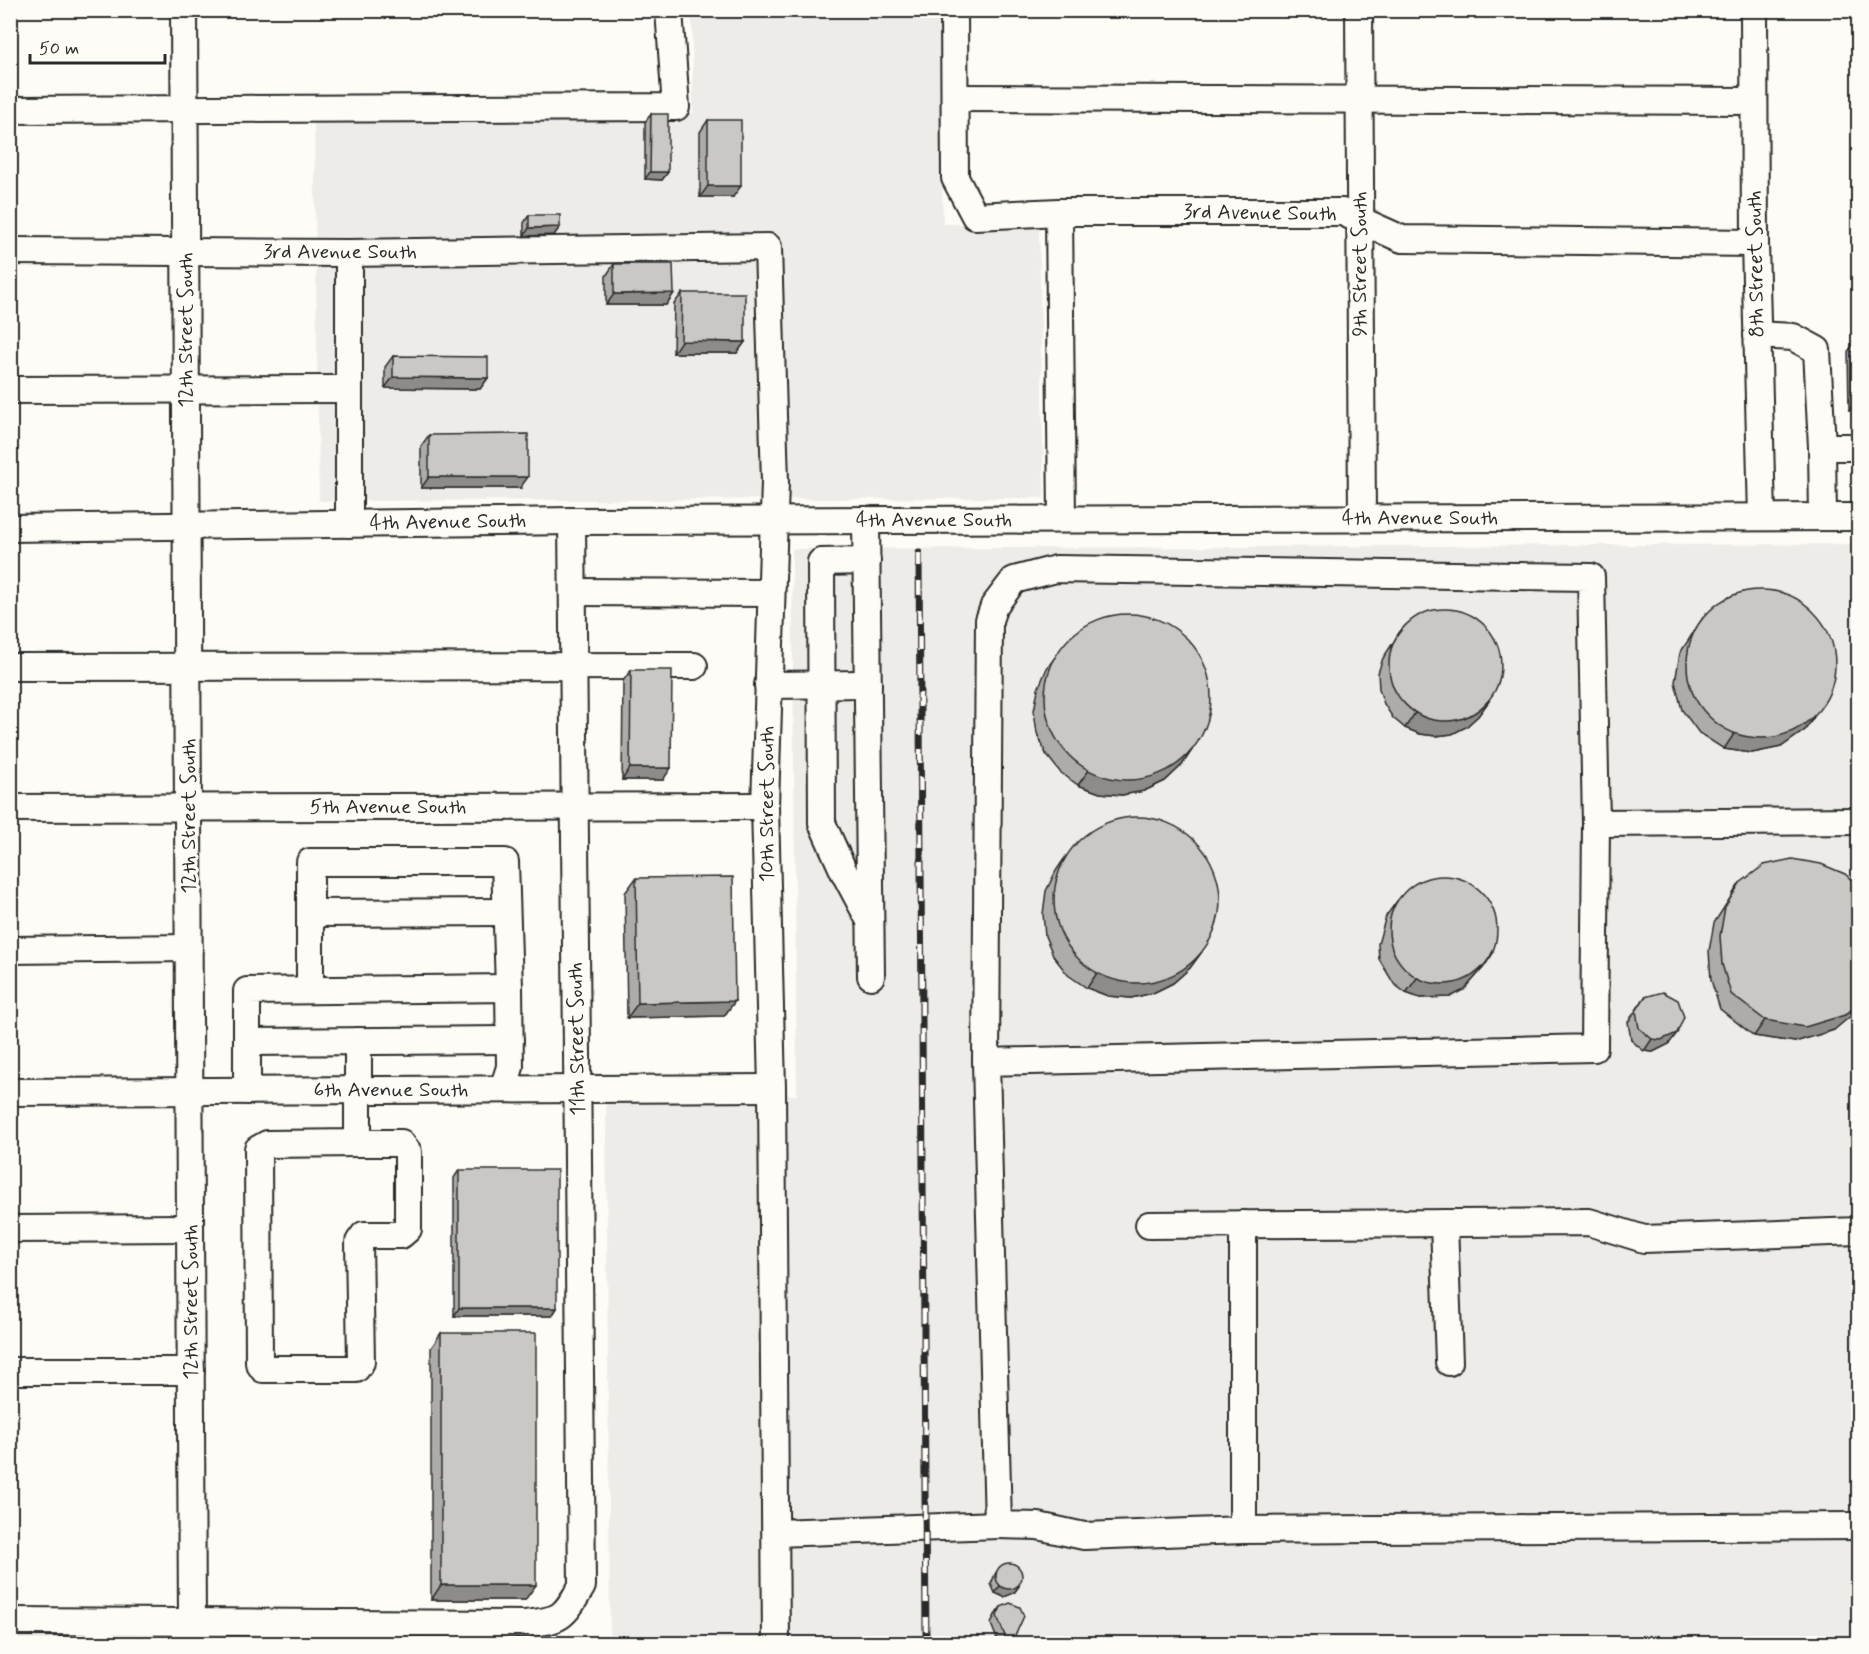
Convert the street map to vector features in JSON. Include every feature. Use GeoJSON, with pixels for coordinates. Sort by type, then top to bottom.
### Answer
{"type":"FeatureCollection","features":[{"type":"Feature","properties":{"kind":"street","name":"12th Street South"},"geometry":{"type":"LineString","coordinates":[[184,10],[192,1622]]}},
{"type":"Feature","properties":{"kind":"street"},"geometry":{"type":"LineString","coordinates":[[10,110],[676,107],[669,10]]}},
{"type":"Feature","properties":{"kind":"street"},"geometry":{"type":"LineString","coordinates":[[954,10],[955,98],[1754,101]]}},
{"type":"Feature","properties":{"kind":"street","name":"9th Street South"},"geometry":{"type":"LineString","coordinates":[[1359,10],[1362,519]]}},
{"type":"Feature","properties":{"kind":"street","name":"8th Street South"},"geometry":{"type":"LineString","coordinates":[[1754,10],[1755,243],[1762,517]]}},
{"type":"Feature","properties":{"kind":"street","name":"3rd Avenue South"},"geometry":{"type":"LineString","coordinates":[[955,98],[955,178],[975,216],[1059,212],[1342,212],[1402,239],[1755,243]]}},
{"type":"Feature","properties":{"kind":"street"},"geometry":{"type":"LineString","coordinates":[[1059,212],[1062,519]]}},
{"type":"Feature","properties":{"kind":"street","name":"3rd Avenue South"},"geometry":{"type":"LineString","coordinates":[[10,251],[186,250],[349,253],[768,247],[774,482],[772,520]]}},
{"type":"Feature","properties":{"kind":"street"},"geometry":{"type":"LineString","coordinates":[[349,253],[349,524]]}},
{"type":"Feature","properties":{"kind":"street"},"geometry":{"type":"LineString","coordinates":[[1757,335],[1793,337],[1816,350],[1822,447],[1823,517]]}},
{"type":"Feature","properties":{"kind":"street"},"geometry":{"type":"LineString","coordinates":[[10,390],[349,389]]}},
{"type":"Feature","properties":{"kind":"street"},"geometry":{"type":"LineString","coordinates":[[1822,447],[1858,447]]}},
{"type":"Feature","properties":{"kind":"street","name":"4th Avenue South"},"geometry":{"type":"LineString","coordinates":[[10,528],[572,521],[1858,517]]}},
{"type":"Feature","properties":{"kind":"street","name":"10th Street South"},"geometry":{"type":"LineString","coordinates":[[772,520],[765,806],[772,1088],[776,1644]]}},
{"type":"Feature","properties":{"kind":"street"},"geometry":{"type":"LineString","coordinates":[[866,520],[871,976]]}},
{"type":"Feature","properties":{"kind":"street","name":"11th Street South"},"geometry":{"type":"LineString","coordinates":[[414,1634],[555,1621],[569,1609],[582,1586],[572,521]]}},
{"type":"Feature","properties":{"kind":"street"},"geometry":{"type":"LineString","coordinates":[[867,561],[821,562],[822,823],[844,873],[871,923]]}},
{"type":"Feature","properties":{"kind":"street"},"geometry":{"type":"LineString","coordinates":[[986,1062],[1594,1048],[1596,823],[1591,577],[1056,569],[1014,580],[994,606],[989,620],[986,1062],[998,1525]]}},
{"type":"Feature","properties":{"kind":"street"},"geometry":{"type":"LineString","coordinates":[[573,592],[770,593]]}},
{"type":"Feature","properties":{"kind":"street"},"geometry":{"type":"LineString","coordinates":[[10,667],[694,666]]}},
{"type":"Feature","properties":{"kind":"street"},"geometry":{"type":"LineString","coordinates":[[768,685],[868,684]]}},
{"type":"Feature","properties":{"kind":"street","name":"5th Avenue South"},"geometry":{"type":"LineString","coordinates":[[10,808],[765,806]]}},
{"type":"Feature","properties":{"kind":"street"},"geometry":{"type":"LineString","coordinates":[[1596,823],[1858,821]]}},
{"type":"Feature","properties":{"kind":"street"},"geometry":{"type":"LineString","coordinates":[[310,990],[310,862],[505,862],[510,1067],[503,1089]]}},
{"type":"Feature","properties":{"kind":"street"},"geometry":{"type":"LineString","coordinates":[[310,913],[506,912]]}},
{"type":"Feature","properties":{"kind":"street"},"geometry":{"type":"LineString","coordinates":[[10,950],[189,948]]}},
{"type":"Feature","properties":{"kind":"street"},"geometry":{"type":"LineString","coordinates":[[247,1091],[247,991],[509,988]]}},
{"type":"Feature","properties":{"kind":"street"},"geometry":{"type":"LineString","coordinates":[[247,1042],[510,1040]]}},
{"type":"Feature","properties":{"kind":"street"},"geometry":{"type":"LineString","coordinates":[[358,1041],[358,1143]]}},
{"type":"Feature","properties":{"kind":"street","name":"6th Avenue South"},"geometry":{"type":"LineString","coordinates":[[10,1092],[772,1088]]}},
{"type":"Feature","properties":{"kind":"street"},"geometry":{"type":"LineString","coordinates":[[358,1143],[401,1143],[408,1152],[408,1229],[401,1235],[364,1235],[359,1242],[361,1362],[356,1369],[263,1369],[259,1363],[258,1149],[267,1144],[358,1143]]}},
{"type":"Feature","properties":{"kind":"street"},"geometry":{"type":"LineString","coordinates":[[1149,1225],[1589,1222],[1644,1239],[1858,1231]]}},
{"type":"Feature","properties":{"kind":"street"},"geometry":{"type":"LineString","coordinates":[[1444,1223],[1449,1362]]}},
{"type":"Feature","properties":{"kind":"street"},"geometry":{"type":"LineString","coordinates":[[1243,1224],[1243,1530]]}},
{"type":"Feature","properties":{"kind":"street"},"geometry":{"type":"LineString","coordinates":[[10,1229],[190,1228]]}},
{"type":"Feature","properties":{"kind":"street"},"geometry":{"type":"LineString","coordinates":[[10,1371],[191,1371]]}},
{"type":"Feature","properties":{"kind":"street"},"geometry":{"type":"LineString","coordinates":[[776,1533],[998,1525],[1038,1526],[1083,1536],[1243,1530],[1858,1526]]}},
{"type":"Feature","properties":{"kind":"street"},"geometry":{"type":"LineString","coordinates":[[10,1621],[192,1622],[414,1634]]}},
{"type":"Feature","properties":{"kind":"shaded area"},"geometry":{"type":"Polygon","coordinates":[[[692,11],[940,11],[943,224],[1039,224],[1044,498],[319,501],[314,118],[693,114],[692,11]]]}},
{"type":"Feature","properties":{"kind":"shaded area"},"geometry":{"type":"Polygon","coordinates":[[[1858,544],[1858,1643],[11,1644],[11,1635],[610,1640],[606,1097],[797,1095],[792,549],[1858,544]]]}},
{"type":"Feature","properties":{"kind":"building"},"geometry":{"type":"Polygon","coordinates":[[[651,114],[668,114],[668,172],[650,172],[651,114]]]}},
{"type":"Feature","properties":{"kind":"building"},"geometry":{"type":"Polygon","coordinates":[[[708,120],[741,120],[741,186],[708,186],[708,120]]]}},
{"type":"Feature","properties":{"kind":"building"},"geometry":{"type":"Polygon","coordinates":[[[529,215],[560,215],[560,227],[529,228],[529,215]]]}},
{"type":"Feature","properties":{"kind":"building"},"geometry":{"type":"Polygon","coordinates":[[[614,264],[673,264],[674,293],[614,294],[614,264]]]}},
{"type":"Feature","properties":{"kind":"building"},"geometry":{"type":"Polygon","coordinates":[[[682,293],[745,293],[745,342],[681,341],[682,293]]]}},
{"type":"Feature","properties":{"kind":"building"},"geometry":{"type":"Polygon","coordinates":[[[393,356],[488,357],[488,378],[393,377],[393,356]]]}},
{"type":"Feature","properties":{"kind":"building"},"geometry":{"type":"Polygon","coordinates":[[[528,434],[528,477],[429,477],[429,435],[528,434]]]}},
{"type":"Feature","properties":{"kind":"building"},"geometry":{"type":"Polygon","coordinates":[[[1761,590],[1789,596],[1813,612],[1829,636],[1835,664],[1829,692],[1813,716],[1789,732],[1761,738],[1733,732],[1709,716],[1693,692],[1687,664],[1693,636],[1709,612],[1733,596],[1761,590]]]}},
{"type":"Feature","properties":{"kind":"building"},"geometry":{"type":"Polygon","coordinates":[[[1445,609],[1466,613],[1485,625],[1497,644],[1501,665],[1497,686],[1485,705],[1466,717],[1445,721],[1424,717],[1405,705],[1393,686],[1389,665],[1393,644],[1405,625],[1424,613],[1445,609]]]}},
{"type":"Feature","properties":{"kind":"building"},"geometry":{"type":"Polygon","coordinates":[[[1128,614],[1160,621],[1174,628],[1186,639],[1197,651],[1204,665],[1211,697],[1204,729],[1197,743],[1186,755],[1174,766],[1160,773],[1128,780],[1096,773],[1082,766],[1070,755],[1059,743],[1052,729],[1045,697],[1052,665],[1059,651],[1070,639],[1082,628],[1096,621],[1128,614]]]}},
{"type":"Feature","properties":{"kind":"building"},"geometry":{"type":"Polygon","coordinates":[[[631,670],[672,670],[671,768],[630,768],[631,670]]]}},
{"type":"Feature","properties":{"kind":"building"},"geometry":{"type":"Polygon","coordinates":[[[1137,817],[1169,824],[1183,831],[1195,842],[1206,854],[1213,868],[1220,900],[1213,932],[1206,946],[1195,958],[1183,969],[1169,976],[1137,983],[1105,976],[1091,969],[1079,958],[1068,946],[1061,932],[1054,900],[1061,868],[1068,854],[1079,842],[1091,831],[1105,824],[1137,817]]]}},
{"type":"Feature","properties":{"kind":"building"},"geometry":{"type":"Polygon","coordinates":[[[1792,859],[1821,864],[1845,874],[1858,886],[1858,1004],[1845,1015],[1805,1027],[1765,1020],[1731,994],[1722,964],[1720,936],[1725,907],[1740,883],[1764,865],[1792,859]]]}},
{"type":"Feature","properties":{"kind":"building"},"geometry":{"type":"Polygon","coordinates":[[[1443,876],[1464,880],[1481,892],[1493,909],[1497,930],[1493,951],[1481,968],[1464,980],[1443,984],[1422,980],[1405,968],[1393,951],[1389,930],[1393,909],[1405,892],[1422,880],[1443,876]]]}},
{"type":"Feature","properties":{"kind":"building"},"geometry":{"type":"Polygon","coordinates":[[[733,877],[735,1001],[638,1003],[636,878],[733,877]]]}},
{"type":"Feature","properties":{"kind":"building"},"geometry":{"type":"Polygon","coordinates":[[[1663,992],[1678,1000],[1684,1017],[1677,1033],[1661,1040],[1652,1039],[1639,1028],[1636,1011],[1645,997],[1663,992]]]}},
{"type":"Feature","properties":{"kind":"building"},"geometry":{"type":"Polygon","coordinates":[[[459,1170],[557,1170],[557,1308],[459,1308],[459,1170]]]}},
{"type":"Feature","properties":{"kind":"building"},"geometry":{"type":"Polygon","coordinates":[[[441,1333],[536,1333],[536,1585],[441,1585],[441,1333]]]}},
{"type":"Feature","properties":{"kind":"building"},"geometry":{"type":"Polygon","coordinates":[[[1009,1563],[1018,1567],[1022,1576],[1018,1585],[1009,1589],[1000,1585],[996,1576],[1000,1567],[1009,1563]]]}},
{"type":"Feature","properties":{"kind":"building"},"geometry":{"type":"Polygon","coordinates":[[[1010,1603],[1020,1607],[1024,1616],[1015,1636],[1019,1644],[1002,1644],[1005,1636],[997,1616],[1001,1607],[1010,1603]]]}},
{"type":"Feature","properties":{"kind":"railway"},"geometry":{"type":"LineString","coordinates":[[919,553],[926,1644]]}}]}
